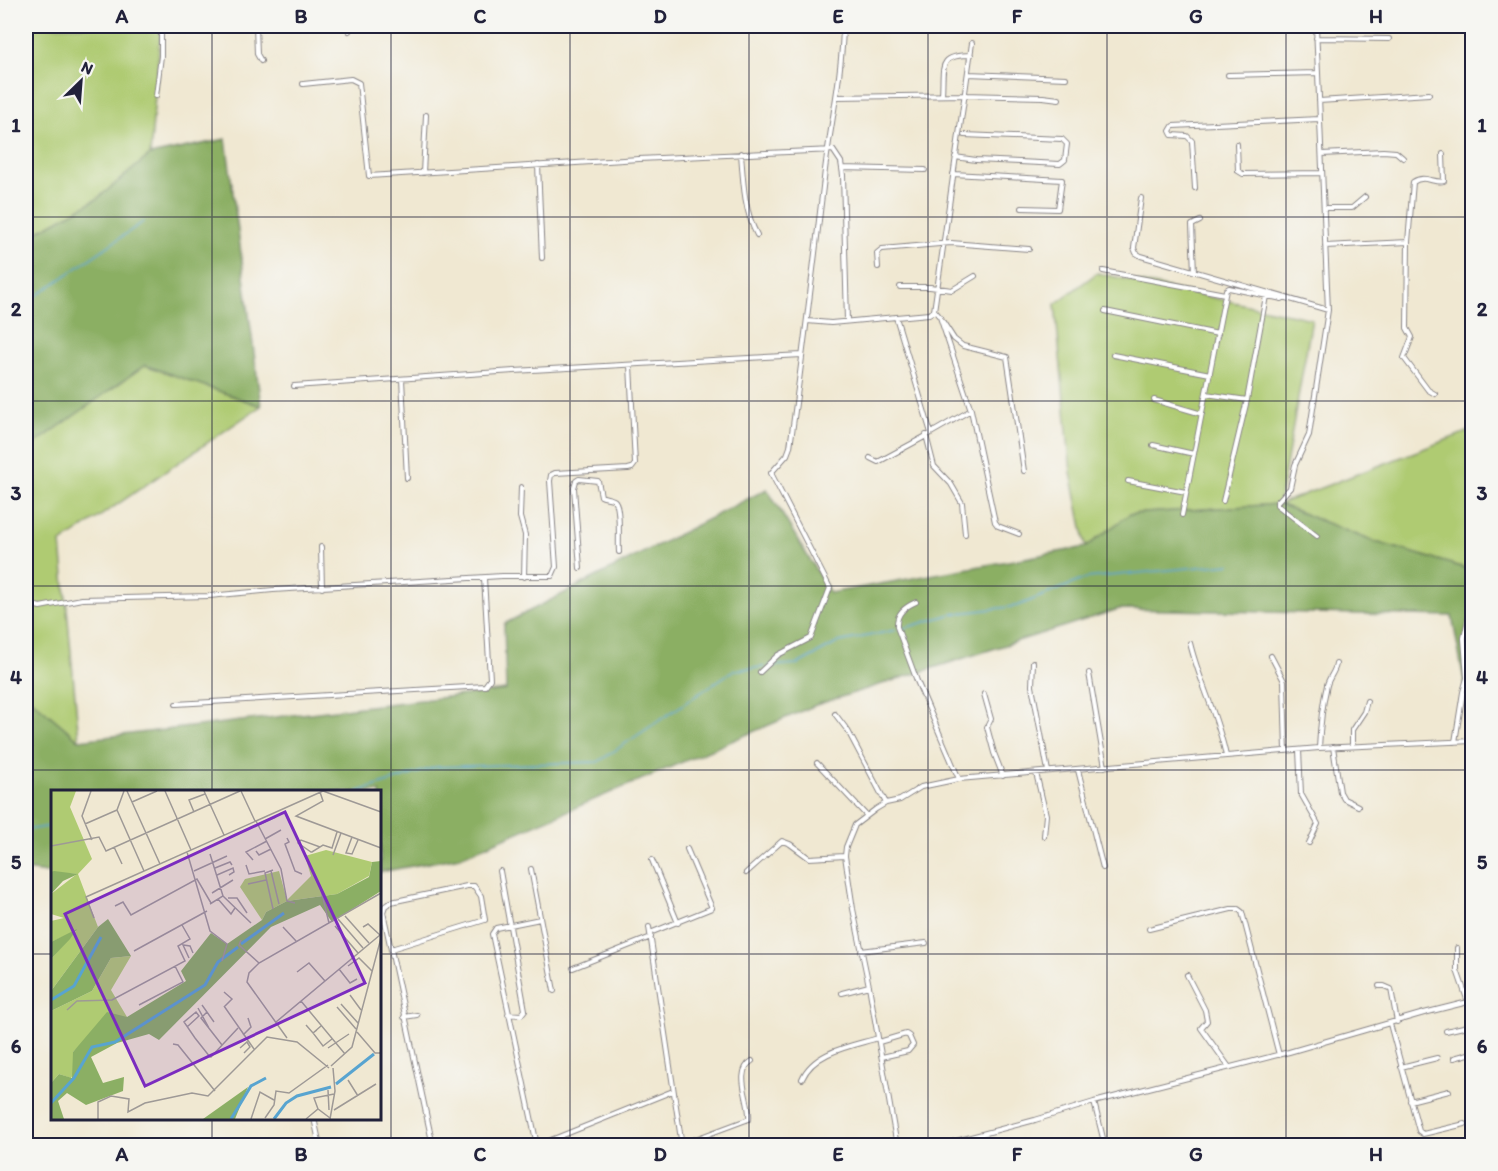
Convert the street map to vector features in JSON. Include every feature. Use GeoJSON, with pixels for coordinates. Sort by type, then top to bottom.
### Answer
{"type":"FeatureCollection","features":[{"type":"Feature","properties":{"kind":"street"},"geometry":{"type":"LineString","coordinates":[[156,96],[161,56],[161,26]]}},
{"type":"Feature","properties":{"kind":"street"},"geometry":{"type":"LineString","coordinates":[[256,26],[257,54],[261,61]]}},
{"type":"Feature","properties":{"kind":"street"},"geometry":{"type":"LineString","coordinates":[[346,26],[349,31]]}},
{"type":"Feature","properties":{"kind":"street"},"geometry":{"type":"LineString","coordinates":[[760,672],[778,655],[811,638],[831,588],[771,476],[773,470],[787,455],[790,447],[828,149],[842,58],[843,26]]}},
{"type":"Feature","properties":{"kind":"street"},"geometry":{"type":"LineString","coordinates":[[1316,26],[1328,310],[1309,435],[1295,465],[1290,488],[1277,502],[1277,505],[1317,536]]}},
{"type":"Feature","properties":{"kind":"street"},"geometry":{"type":"LineString","coordinates":[[1316,38],[1389,39]]}},
{"type":"Feature","properties":{"kind":"street"},"geometry":{"type":"LineString","coordinates":[[807,321],[826,324],[930,314],[934,310],[972,43]]}},
{"type":"Feature","properties":{"kind":"street"},"geometry":{"type":"LineString","coordinates":[[942,95],[944,62],[948,57],[970,54]]}},
{"type":"Feature","properties":{"kind":"street"},"geometry":{"type":"LineString","coordinates":[[1228,75],[1318,73]]}},
{"type":"Feature","properties":{"kind":"street"},"geometry":{"type":"LineString","coordinates":[[968,74],[1066,78]]}},
{"type":"Feature","properties":{"kind":"street"},"geometry":{"type":"LineString","coordinates":[[303,84],[351,79],[359,83],[369,176],[741,153],[828,149],[836,152],[842,168],[847,321]]}},
{"type":"Feature","properties":{"kind":"street"},"geometry":{"type":"LineString","coordinates":[[1319,100],[1429,94]]}},
{"type":"Feature","properties":{"kind":"street"},"geometry":{"type":"LineString","coordinates":[[837,97],[964,95],[1059,99]]}},
{"type":"Feature","properties":{"kind":"street"},"geometry":{"type":"LineString","coordinates":[[423,173],[426,115]]}},
{"type":"Feature","properties":{"kind":"street"},"geometry":{"type":"LineString","coordinates":[[1195,188],[1192,141],[1187,136],[1172,135],[1170,131],[1173,126],[1319,118]]}},
{"type":"Feature","properties":{"kind":"street"},"geometry":{"type":"LineString","coordinates":[[955,157],[1060,164],[1065,160],[1067,144],[1062,139],[964,135]]}},
{"type":"Feature","properties":{"kind":"street"},"geometry":{"type":"LineString","coordinates":[[1237,144],[1237,167],[1238,171],[1243,174],[1322,173]]}},
{"type":"Feature","properties":{"kind":"street"},"geometry":{"type":"LineString","coordinates":[[1322,154],[1383,151],[1396,152],[1403,158]]}},
{"type":"Feature","properties":{"kind":"street"},"geometry":{"type":"LineString","coordinates":[[741,153],[744,187],[752,224],[757,235]]}},
{"type":"Feature","properties":{"kind":"street"},"geometry":{"type":"LineString","coordinates":[[1435,394],[1428,390],[1404,358],[1412,338],[1407,328],[1407,319],[1408,242],[1413,182],[1426,178],[1444,181],[1443,154]]}},
{"type":"Feature","properties":{"kind":"street"},"geometry":{"type":"LineString","coordinates":[[538,165],[542,258]]}},
{"type":"Feature","properties":{"kind":"street"},"geometry":{"type":"LineString","coordinates":[[842,168],[925,170]]}},
{"type":"Feature","properties":{"kind":"street"},"geometry":{"type":"LineString","coordinates":[[953,174],[1062,180],[1058,209],[1022,208]]}},
{"type":"Feature","properties":{"kind":"street"},"geometry":{"type":"LineString","coordinates":[[1324,208],[1352,208],[1365,197]]}},
{"type":"Feature","properties":{"kind":"street"},"geometry":{"type":"LineString","coordinates":[[1141,198],[1134,248],[1141,256],[1328,310]]}},
{"type":"Feature","properties":{"kind":"street"},"geometry":{"type":"LineString","coordinates":[[1194,272],[1192,225],[1200,221]]}},
{"type":"Feature","properties":{"kind":"street"},"geometry":{"type":"LineString","coordinates":[[1326,246],[1408,242]]}},
{"type":"Feature","properties":{"kind":"street"},"geometry":{"type":"LineString","coordinates":[[878,267],[877,253],[881,249],[943,244],[1029,249]]}},
{"type":"Feature","properties":{"kind":"street"},"geometry":{"type":"LineString","coordinates":[[1103,271],[1225,294]]}},
{"type":"Feature","properties":{"kind":"street"},"geometry":{"type":"LineString","coordinates":[[900,287],[955,290],[975,276]]}},
{"type":"Feature","properties":{"kind":"street"},"geometry":{"type":"LineString","coordinates":[[1182,515],[1227,289],[1282,299],[1283,297]]}},
{"type":"Feature","properties":{"kind":"street"},"geometry":{"type":"LineString","coordinates":[[1223,501],[1247,400],[1266,296]]}},
{"type":"Feature","properties":{"kind":"street"},"geometry":{"type":"LineString","coordinates":[[934,310],[954,339],[963,346],[1007,357],[1024,471]]}},
{"type":"Feature","properties":{"kind":"street"},"geometry":{"type":"LineString","coordinates":[[1105,312],[1218,334]]}},
{"type":"Feature","properties":{"kind":"street"},"geometry":{"type":"LineString","coordinates":[[940,316],[971,410],[996,523],[1019,534]]}},
{"type":"Feature","properties":{"kind":"street"},"geometry":{"type":"LineString","coordinates":[[896,317],[929,434],[934,466],[955,489],[962,503],[965,534]]}},
{"type":"Feature","properties":{"kind":"street"},"geometry":{"type":"LineString","coordinates":[[294,386],[802,355]]}},
{"type":"Feature","properties":{"kind":"street"},"geometry":{"type":"LineString","coordinates":[[1113,355],[1210,374]]}},
{"type":"Feature","properties":{"kind":"street"},"geometry":{"type":"LineString","coordinates":[[26,603],[40,607],[82,599],[209,596],[502,576],[550,576],[555,572],[551,476],[555,473],[628,470],[635,464],[630,365]]}},
{"type":"Feature","properties":{"kind":"street"},"geometry":{"type":"LineString","coordinates":[[402,379],[407,478]]}},
{"type":"Feature","properties":{"kind":"street"},"geometry":{"type":"LineString","coordinates":[[1206,394],[1247,400]]}},
{"type":"Feature","properties":{"kind":"street"},"geometry":{"type":"LineString","coordinates":[[1154,400],[1202,414]]}},
{"type":"Feature","properties":{"kind":"street"},"geometry":{"type":"LineString","coordinates":[[870,458],[878,462],[971,410]]}},
{"type":"Feature","properties":{"kind":"street"},"geometry":{"type":"LineString","coordinates":[[1153,445],[1194,454]]}},
{"type":"Feature","properties":{"kind":"street"},"geometry":{"type":"LineString","coordinates":[[596,470],[601,496],[616,502],[619,552]]}},
{"type":"Feature","properties":{"kind":"street"},"geometry":{"type":"LineString","coordinates":[[580,568],[574,488],[576,481],[584,478],[598,481]]}},
{"type":"Feature","properties":{"kind":"street"},"geometry":{"type":"LineString","coordinates":[[1128,481],[1186,492]]}},
{"type":"Feature","properties":{"kind":"street"},"geometry":{"type":"LineString","coordinates":[[522,487],[520,518],[525,535],[524,577]]}},
{"type":"Feature","properties":{"kind":"street"},"geometry":{"type":"LineString","coordinates":[[321,547],[322,588]]}},
{"type":"Feature","properties":{"kind":"street"},"geometry":{"type":"LineString","coordinates":[[176,704],[485,686],[490,679],[484,578]]}},
{"type":"Feature","properties":{"kind":"street"},"geometry":{"type":"LineString","coordinates":[[1455,742],[1461,700],[1467,678],[1464,638],[1473,601]]}},
{"type":"Feature","properties":{"kind":"street"},"geometry":{"type":"LineString","coordinates":[[916,602],[901,611],[897,627],[958,779]]}},
{"type":"Feature","properties":{"kind":"street"},"geometry":{"type":"LineString","coordinates":[[1190,643],[1195,664],[1211,702],[1226,756]]}},
{"type":"Feature","properties":{"kind":"street"},"geometry":{"type":"LineString","coordinates":[[1271,656],[1284,681],[1286,751]]}},
{"type":"Feature","properties":{"kind":"street"},"geometry":{"type":"LineString","coordinates":[[1033,662],[1032,686],[1048,771]]}},
{"type":"Feature","properties":{"kind":"street"},"geometry":{"type":"LineString","coordinates":[[1319,748],[1320,721],[1326,691],[1329,677],[1335,670],[1336,664]]}},
{"type":"Feature","properties":{"kind":"street"},"geometry":{"type":"LineString","coordinates":[[1089,673],[1105,767]]}},
{"type":"Feature","properties":{"kind":"street"},"geometry":{"type":"LineString","coordinates":[[984,694],[991,719],[987,727],[1003,776]]}},
{"type":"Feature","properties":{"kind":"street"},"geometry":{"type":"LineString","coordinates":[[1352,745],[1352,730],[1364,712],[1367,701]]}},
{"type":"Feature","properties":{"kind":"street"},"geometry":{"type":"LineString","coordinates":[[835,714],[848,731],[886,803]]}},
{"type":"Feature","properties":{"kind":"street"},"geometry":{"type":"LineString","coordinates":[[897,1146],[846,856],[850,833],[866,815],[886,803],[900,800],[921,787],[958,779],[1352,745],[1473,741]]}},
{"type":"Feature","properties":{"kind":"street"},"geometry":{"type":"LineString","coordinates":[[1333,747],[1340,792],[1344,799],[1358,806]]}},
{"type":"Feature","properties":{"kind":"street"},"geometry":{"type":"LineString","coordinates":[[1299,750],[1301,794],[1318,824],[1309,843]]}},
{"type":"Feature","properties":{"kind":"street"},"geometry":{"type":"LineString","coordinates":[[817,763],[866,815]]}},
{"type":"Feature","properties":{"kind":"street"},"geometry":{"type":"LineString","coordinates":[[1078,770],[1103,868]]}},
{"type":"Feature","properties":{"kind":"street"},"geometry":{"type":"LineString","coordinates":[[1036,773],[1046,815],[1044,836]]}},
{"type":"Feature","properties":{"kind":"street"},"geometry":{"type":"LineString","coordinates":[[746,873],[780,842],[790,844],[809,858],[846,856]]}},
{"type":"Feature","properties":{"kind":"street"},"geometry":{"type":"LineString","coordinates":[[573,968],[712,909],[687,849]]}},
{"type":"Feature","properties":{"kind":"street"},"geometry":{"type":"LineString","coordinates":[[652,860],[678,923]]}},
{"type":"Feature","properties":{"kind":"street"},"geometry":{"type":"LineString","coordinates":[[531,869],[554,991]]}},
{"type":"Feature","properties":{"kind":"street"},"geometry":{"type":"LineString","coordinates":[[500,871],[525,1010],[521,1015],[508,1014]]}},
{"type":"Feature","properties":{"kind":"street"},"geometry":{"type":"LineString","coordinates":[[391,949],[485,920],[479,891],[474,886],[467,886],[388,904],[383,912],[433,1146]]}},
{"type":"Feature","properties":{"kind":"street"},"geometry":{"type":"LineString","coordinates":[[1149,929],[1231,909],[1238,909],[1242,912],[1279,1054]]}},
{"type":"Feature","properties":{"kind":"street"},"geometry":{"type":"LineString","coordinates":[[540,919],[495,929],[492,934],[536,1145],[673,1090]]}},
{"type":"Feature","properties":{"kind":"street"},"geometry":{"type":"LineString","coordinates":[[649,927],[682,1145],[749,1119],[743,1072],[748,1063],[752,1061]]}},
{"type":"Feature","properties":{"kind":"street"},"geometry":{"type":"LineString","coordinates":[[861,951],[926,943]]}},
{"type":"Feature","properties":{"kind":"street"},"geometry":{"type":"LineString","coordinates":[[937,1146],[1470,1002],[1457,970],[1457,948]]}},
{"type":"Feature","properties":{"kind":"street"},"geometry":{"type":"LineString","coordinates":[[1187,975],[1205,1010],[1207,1021],[1201,1028],[1229,1067]]}},
{"type":"Feature","properties":{"kind":"street"},"geometry":{"type":"LineString","coordinates":[[842,993],[869,986]]}},
{"type":"Feature","properties":{"kind":"street"},"geometry":{"type":"LineString","coordinates":[[1379,986],[1391,989],[1397,1022]]}},
{"type":"Feature","properties":{"kind":"street"},"geometry":{"type":"LineString","coordinates":[[404,1017],[417,1015]]}},
{"type":"Feature","properties":{"kind":"street"},"geometry":{"type":"LineString","coordinates":[[1390,1024],[1420,1133],[1465,1124]]}},
{"type":"Feature","properties":{"kind":"street"},"geometry":{"type":"LineString","coordinates":[[1446,1031],[1473,1025]]}},
{"type":"Feature","properties":{"kind":"street"},"geometry":{"type":"LineString","coordinates":[[802,1079],[808,1068],[818,1059],[860,1042],[906,1034],[909,1036],[913,1045],[908,1051],[882,1058]]}},
{"type":"Feature","properties":{"kind":"street"},"geometry":{"type":"LineString","coordinates":[[1454,1058],[1473,1053]]}},
{"type":"Feature","properties":{"kind":"street"},"geometry":{"type":"LineString","coordinates":[[1401,1067],[1437,1058]]}},
{"type":"Feature","properties":{"kind":"street"},"geometry":{"type":"LineString","coordinates":[[1410,1101],[1449,1091]]}},
{"type":"Feature","properties":{"kind":"street"},"geometry":{"type":"LineString","coordinates":[[1094,1102],[1106,1146]]}},
{"type":"Feature","properties":{"kind":"street"},"geometry":{"type":"LineString","coordinates":[[314,1120],[320,1146]]}},
{"type":"Feature","properties":{"kind":"green space"},"geometry":{"type":"Polygon","coordinates":[[[26,26],[161,26],[150,155],[97,199],[26,238],[26,26]]]}},
{"type":"Feature","properties":{"kind":"green space"},"geometry":{"type":"Polygon","coordinates":[[[226,139],[261,406],[145,365],[26,450],[26,238],[97,199],[150,155],[226,139]]]}},
{"type":"Feature","properties":{"kind":"green space"},"geometry":{"type":"Polygon","coordinates":[[[1097,273],[1312,319],[1279,504],[1130,514],[1086,547],[1071,473],[1055,304],[1097,273]]]}},
{"type":"Feature","properties":{"kind":"green space"},"geometry":{"type":"Polygon","coordinates":[[[145,365],[261,406],[61,543],[79,740],[26,695],[26,450],[145,365]]]}},
{"type":"Feature","properties":{"kind":"green space"},"geometry":{"type":"Polygon","coordinates":[[[1472,430],[1472,570],[1372,541],[1279,504],[1472,430]]]}},
{"type":"Feature","properties":{"kind":"green space"},"geometry":{"type":"Polygon","coordinates":[[[767,489],[830,593],[1086,547],[1130,514],[1279,504],[1372,541],[1472,570],[1472,723],[1452,616],[1119,609],[816,705],[460,857],[381,872],[381,790],[51,790],[51,874],[26,870],[26,695],[79,740],[506,690],[504,624],[767,489]]]}},
{"type":"Feature","properties":{"kind":"waterway"},"geometry":{"type":"LineString","coordinates":[[26,303],[143,222]]}},
{"type":"Feature","properties":{"kind":"waterway"},"geometry":{"type":"LineString","coordinates":[[901,629],[952,614],[1017,606],[1087,578],[1230,564]]}},
{"type":"Feature","properties":{"kind":"waterway"},"geometry":{"type":"LineString","coordinates":[[769,666],[798,664],[839,642],[896,630]]}},
{"type":"Feature","properties":{"kind":"waterway"},"geometry":{"type":"LineString","coordinates":[[363,790],[436,767],[598,762],[734,670],[764,667]]}},
{"type":"Feature","properties":{"kind":"waterway"},"geometry":{"type":"LineString","coordinates":[[26,830],[51,826]]}}]}
